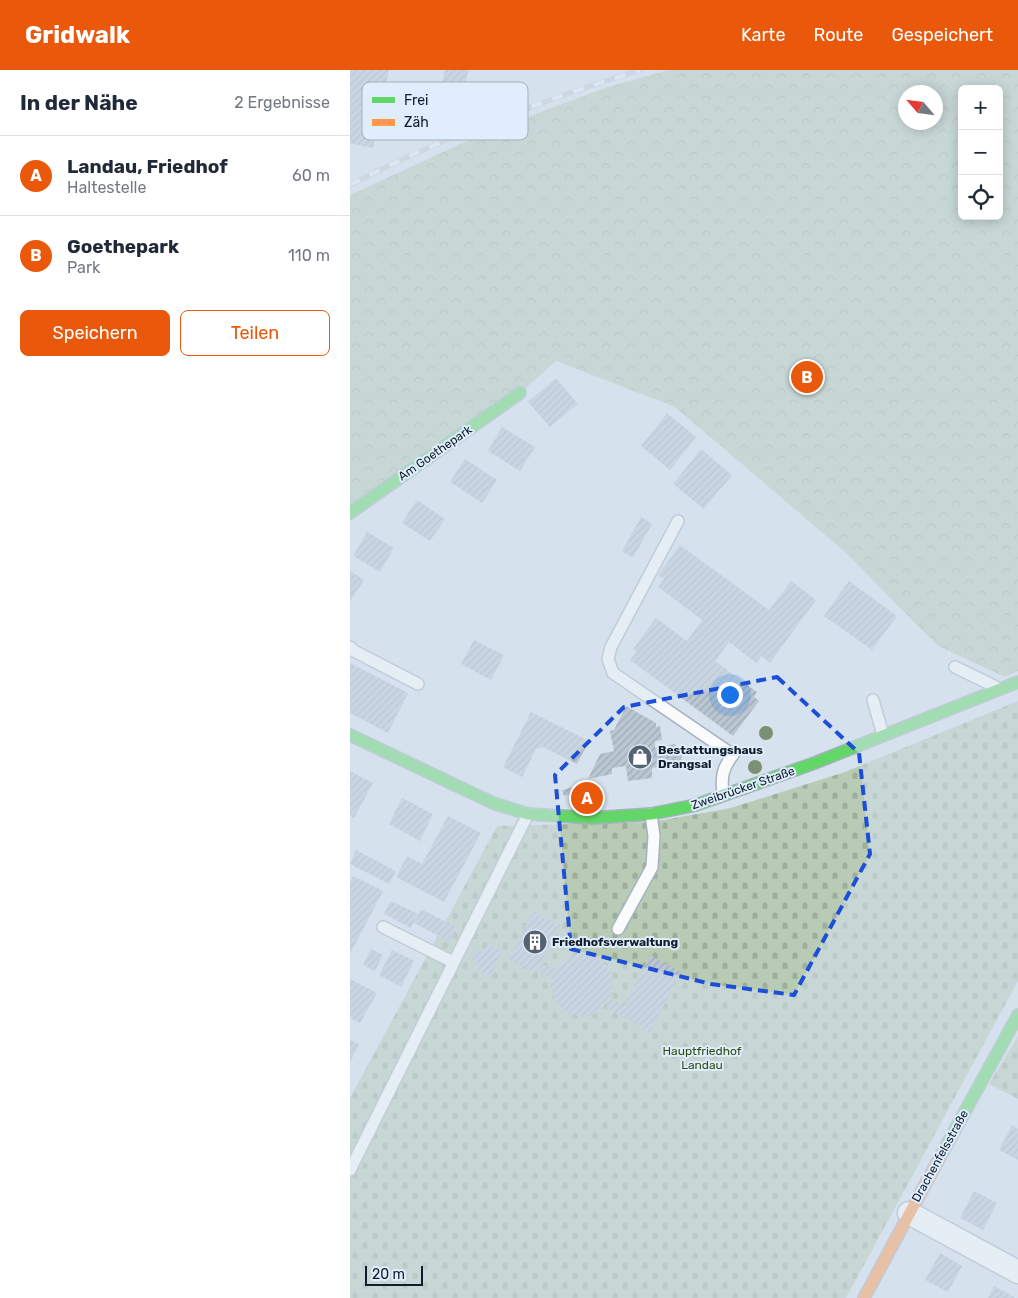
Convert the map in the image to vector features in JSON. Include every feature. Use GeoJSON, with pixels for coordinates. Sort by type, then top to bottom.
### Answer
{"type":"FeatureCollection","features":[{"type":"Feature","properties":{"kind":"street","name":"Am Goethepark"},"geometry":{"type":"LineString","coordinates":[[350,513],[520,392]]}},
{"type":"Feature","properties":{"kind":"street","name":"Zweibrücker Straße"},"geometry":{"type":"LineString","coordinates":[[350,735],[493,803],[528,814],[593,818],[651,814],[696,805],[724,796],[812,764],[1018,682]]}},
{"type":"Feature","properties":{"kind":"street","name":"Drachenfelsstraße"},"geometry":{"type":"LineString","coordinates":[[864,1298],[1018,1015]]}},
{"type":"Feature","properties":{"kind":"street"},"geometry":{"type":"LineString","coordinates":[[909,1213],[1018,1272]]}},
{"type":"Feature","properties":{"kind":"lane"},"geometry":{"type":"LineString","coordinates":[[678,521],[611,647],[608,659],[613,673],[733,755],[726,762],[722,771],[724,796]]}},
{"type":"Feature","properties":{"kind":"lane"},"geometry":{"type":"LineString","coordinates":[[350,648],[418,684]]}},
{"type":"Feature","properties":{"kind":"lane"},"geometry":{"type":"LineString","coordinates":[[955,667],[1000,689]]}},
{"type":"Feature","properties":{"kind":"lane"},"geometry":{"type":"LineString","coordinates":[[873,700],[883,735]]}},
{"type":"Feature","properties":{"kind":"lane"},"geometry":{"type":"LineString","coordinates":[[350,1170],[528,814]]}},
{"type":"Feature","properties":{"kind":"lane"},"geometry":{"type":"LineString","coordinates":[[618,929],[652,867],[654,836],[651,814]]}},
{"type":"Feature","properties":{"kind":"lane"},"geometry":{"type":"LineString","coordinates":[[383,927],[453,962]]}},
{"type":"Feature","properties":{"kind":"highlighted area"},"geometry":{"type":"Polygon","coordinates":[[[777,677],[859,753],[870,854],[794,995],[711,984],[571,949],[555,775],[624,707],[777,677]]]}},
{"type":"Feature","properties":{"kind":"green space"},"geometry":{"type":"Polygon","coordinates":[[[668,70],[1018,70],[1018,671],[1005,677],[938,646],[844,551],[675,407],[556,361],[520,393],[350,508],[350,195],[469,140],[528,140],[528,117],[605,88],[668,70]]]}},
{"type":"Feature","properties":{"kind":"green space","name":"Hauptfriedhof Landau"},"geometry":{"type":"Polygon","coordinates":[[[1018,701],[1018,981],[846,1298],[350,1298],[350,1098],[497,826],[652,822],[731,808],[845,772],[1018,701]]]}},
{"type":"Feature","properties":{"kind":"green space"},"geometry":{"type":"Polygon","coordinates":[[[1018,1036],[1018,1099],[989,1084],[1018,1036]]]}},
{"type":"Feature","properties":{"kind":"building"},"geometry":{"type":"Polygon","coordinates":[[[350,70],[389,70],[387,82],[362,82],[362,140],[375,140],[373,148],[350,143],[350,70]]]}},
{"type":"Feature","properties":{"kind":"building"},"geometry":{"type":"Polygon","coordinates":[[[445,70],[468,70],[466,82],[442,82],[445,70]]]}},
{"type":"Feature","properties":{"kind":"building"},"geometry":{"type":"Polygon","coordinates":[[[556,378],[578,404],[550,427],[528,402],[556,378]]]}},
{"type":"Feature","properties":{"kind":"building"},"geometry":{"type":"Polygon","coordinates":[[[667,413],[696,437],[670,470],[641,446],[667,413]]]}},
{"type":"Feature","properties":{"kind":"building"},"geometry":{"type":"Polygon","coordinates":[[[502,427],[535,447],[520,471],[488,451],[502,427]]]}},
{"type":"Feature","properties":{"kind":"building"},"geometry":{"type":"Polygon","coordinates":[[[701,449],[732,475],[704,509],[673,484],[701,449]]]}},
{"type":"Feature","properties":{"kind":"building"},"geometry":{"type":"Polygon","coordinates":[[[465,459],[497,480],[482,503],[450,482],[465,459]]]}},
{"type":"Feature","properties":{"kind":"building"},"geometry":{"type":"Polygon","coordinates":[[[417,500],[445,519],[430,541],[402,523],[417,500]]]}},
{"type":"Feature","properties":{"kind":"building"},"geometry":{"type":"Polygon","coordinates":[[[641,517],[652,524],[633,558],[622,551],[641,517]]]}},
{"type":"Feature","properties":{"kind":"building"},"geometry":{"type":"Polygon","coordinates":[[[367,532],[394,548],[380,572],[353,556],[367,532]]]}},
{"type":"Feature","properties":{"kind":"building"},"geometry":{"type":"Polygon","coordinates":[[[680,545],[769,610],[791,581],[816,600],[770,663],[761,656],[756,663],[729,642],[715,661],[757,692],[754,697],[759,701],[733,736],[630,660],[637,652],[633,649],[656,618],[687,641],[702,620],[658,587],[664,579],[658,575],[680,545]]]}},
{"type":"Feature","properties":{"kind":"building"},"geometry":{"type":"Polygon","coordinates":[[[350,571],[364,580],[350,602],[350,571]]]}},
{"type":"Feature","properties":{"kind":"building"},"geometry":{"type":"Polygon","coordinates":[[[849,581],[897,616],[872,650],[824,616],[849,581]]]}},
{"type":"Feature","properties":{"kind":"building"},"geometry":{"type":"Polygon","coordinates":[[[474,640],[504,655],[491,680],[461,664],[474,640]]]}},
{"type":"Feature","properties":{"kind":"building"},"geometry":{"type":"Polygon","coordinates":[[[350,663],[408,693],[388,733],[350,713],[350,663]]]}},
{"type":"Feature","properties":{"kind":"building"},"geometry":{"type":"Polygon","coordinates":[[[626,706],[656,723],[656,727],[660,726],[662,740],[655,741],[655,748],[675,744],[683,754],[679,764],[652,768],[652,778],[628,781],[626,766],[612,768],[612,774],[588,779],[600,754],[614,751],[610,731],[614,730],[626,706]]]}},
{"type":"Feature","properties":{"kind":"building"},"geometry":{"type":"Polygon","coordinates":[[[531,712],[589,741],[577,764],[543,747],[536,749],[522,777],[503,767],[531,712]]]}},
{"type":"Feature","properties":{"kind":"building"},"geometry":{"type":"Polygon","coordinates":[[[350,771],[373,783],[354,818],[350,816],[350,771]]]}},
{"type":"Feature","properties":{"kind":"building"},"geometry":{"type":"Polygon","coordinates":[[[574,787],[576,792],[564,796],[562,790],[574,787]]]}},
{"type":"Feature","properties":{"kind":"building"},"geometry":{"type":"Polygon","coordinates":[[[402,798],[433,814],[420,841],[389,824],[402,798]]]}},
{"type":"Feature","properties":{"kind":"building"},"geometry":{"type":"Polygon","coordinates":[[[448,816],[481,833],[444,902],[396,877],[407,856],[422,864],[448,816]]]}},
{"type":"Feature","properties":{"kind":"building"},"geometry":{"type":"Polygon","coordinates":[[[356,850],[396,871],[389,884],[350,864],[356,850]]]}},
{"type":"Feature","properties":{"kind":"building"},"geometry":{"type":"Polygon","coordinates":[[[353,876],[383,891],[350,954],[350,882],[353,876]]]}},
{"type":"Feature","properties":{"kind":"building"},"geometry":{"type":"Polygon","coordinates":[[[391,901],[418,914],[411,928],[384,914],[391,901]]]}},
{"type":"Feature","properties":{"kind":"building"},"geometry":{"type":"Polygon","coordinates":[[[421,909],[458,928],[450,942],[414,923],[421,909]]]}},
{"type":"Feature","properties":{"kind":"building","name":"Friedhofsverwaltung"},"geometry":{"type":"Polygon","coordinates":[[[533,912],[561,926],[536,973],[509,959],[533,912]]]}},
{"type":"Feature","properties":{"kind":"building"},"geometry":{"type":"Polygon","coordinates":[[[487,944],[502,951],[490,976],[475,969],[478,962],[471,959],[475,949],[483,953],[487,944]]]}},
{"type":"Feature","properties":{"kind":"building"},"geometry":{"type":"Polygon","coordinates":[[[371,949],[383,955],[375,971],[363,965],[371,949]]]}},
{"type":"Feature","properties":{"kind":"building"},"geometry":{"type":"Polygon","coordinates":[[[392,950],[414,961],[401,987],[379,975],[392,950]]]}},
{"type":"Feature","properties":{"kind":"building"},"geometry":{"type":"Polygon","coordinates":[[[579,954],[595,956],[601,960],[607,966],[612,977],[612,993],[602,1009],[594,1014],[584,1016],[565,1012],[555,1001],[551,986],[552,979],[538,972],[542,964],[555,970],[567,958],[579,954]]]}},
{"type":"Feature","properties":{"kind":"building"},"geometry":{"type":"Polygon","coordinates":[[[650,955],[681,972],[650,1032],[606,1007],[610,999],[624,1006],[650,955]]]}},
{"type":"Feature","properties":{"kind":"building"},"geometry":{"type":"Polygon","coordinates":[[[350,979],[377,993],[360,1023],[350,1018],[350,979]]]}},
{"type":"Feature","properties":{"kind":"building"},"geometry":{"type":"Polygon","coordinates":[[[350,1040],[359,1044],[350,1062],[350,1040]]]}},
{"type":"Feature","properties":{"kind":"building"},"geometry":{"type":"Polygon","coordinates":[[[1012,1125],[1018,1129],[1018,1160],[999,1150],[1012,1125]]]}},
{"type":"Feature","properties":{"kind":"building"},"geometry":{"type":"Polygon","coordinates":[[[974,1191],[997,1203],[983,1230],[960,1218],[974,1191]]]}},
{"type":"Feature","properties":{"kind":"building"},"geometry":{"type":"Polygon","coordinates":[[[940,1253],[962,1266],[948,1292],[925,1280],[940,1253]]]}},
{"type":"Feature","properties":{"kind":"building"},"geometry":{"type":"Polygon","coordinates":[[[994,1286],[1016,1298],[988,1298],[994,1286]]]}},
{"type":"Feature","properties":{"kind":"railway"},"geometry":{"type":"LineString","coordinates":[[528,107],[640,70]]}},
{"type":"Feature","properties":{"kind":"railway"},"geometry":{"type":"LineString","coordinates":[[350,185],[447,140]]}},
{"type":"Feature","properties":{"kind":"traffic: fast"},"geometry":{"type":"LineString","coordinates":[[350,513],[520,393]]}},
{"type":"Feature","properties":{"kind":"traffic: fast"},"geometry":{"type":"LineString","coordinates":[[350,735],[493,803],[528,814],[593,818],[651,814],[696,805],[812,764],[1018,682]]}},
{"type":"Feature","properties":{"kind":"traffic: fast"},"geometry":{"type":"LineString","coordinates":[[940,1157],[1018,1015]]}},
{"type":"Feature","properties":{"kind":"traffic: slow"},"geometry":{"type":"LineString","coordinates":[[864,1298],[940,1157]]}},
{"type":"Feature","properties":{"kind":"place","name":"Goethepark"},"geometry":{"type":"Point","coordinates":[807,377]}},
{"type":"Feature","properties":{"kind":"place","name":"Bestattungshaus Drangsal"},"geometry":{"type":"Point","coordinates":[640,757]}},
{"type":"Feature","properties":{"kind":"place","name":"Landau, Friedhof"},"geometry":{"type":"Point","coordinates":[587,798]}},
{"type":"Feature","properties":{"kind":"place","name":"Friedhofsverwaltung"},"geometry":{"type":"Point","coordinates":[535,942]}}]}
